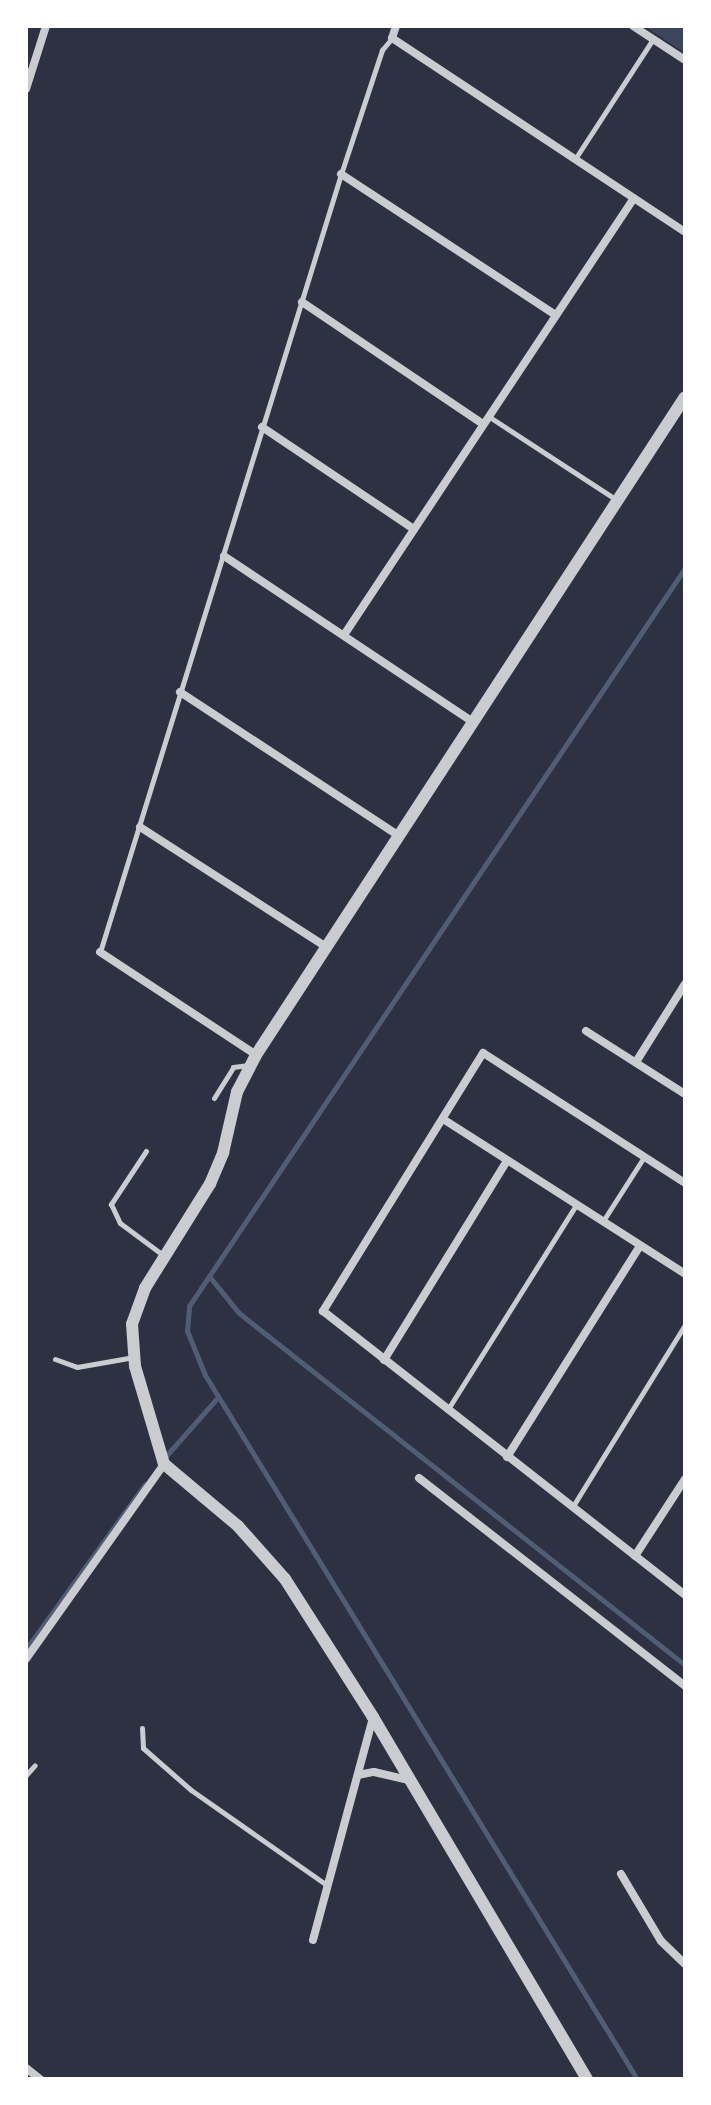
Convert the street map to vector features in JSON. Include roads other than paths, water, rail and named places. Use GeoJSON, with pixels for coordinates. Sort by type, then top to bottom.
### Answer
{"type":"FeatureCollection","features":[{"type":"Feature","properties":{"kind":"street"},"geometry":{"type":"LineString","coordinates":[[26,89],[46,26]]}},
{"type":"Feature","properties":{"kind":"street"},"geometry":{"type":"LineString","coordinates":[[396,26],[392,38],[685,232]]}},
{"type":"Feature","properties":{"kind":"street"},"geometry":{"type":"LineString","coordinates":[[633,26],[685,60]]}},
{"type":"Feature","properties":{"kind":"street"},"geometry":{"type":"LineString","coordinates":[[341,174],[556,315]]}},
{"type":"Feature","properties":{"kind":"street"},"geometry":{"type":"LineString","coordinates":[[344,635],[634,198]]}},
{"type":"Feature","properties":{"kind":"street"},"geometry":{"type":"LineString","coordinates":[[302,302],[485,420]]}},
{"type":"Feature","properties":{"kind":"street"},"geometry":{"type":"LineString","coordinates":[[587,2079],[373,1717],[261,1549],[164,1464],[134,1357],[136,1306],[210,1184],[223,1153],[237,1092],[253,1060],[685,397]]}},
{"type":"Feature","properties":{"kind":"street"},"geometry":{"type":"LineString","coordinates":[[262,427],[414,529]]}},
{"type":"Feature","properties":{"kind":"street"},"geometry":{"type":"LineString","coordinates":[[224,556],[473,722]]}},
{"type":"Feature","properties":{"kind":"street"},"geometry":{"type":"LineString","coordinates":[[180,692],[399,836]]}},
{"type":"Feature","properties":{"kind":"street"},"geometry":{"type":"LineString","coordinates":[[140,827],[326,947]]}},
{"type":"Feature","properties":{"kind":"street"},"geometry":{"type":"LineString","coordinates":[[100,952],[253,1060]]}},
{"type":"Feature","properties":{"kind":"street"},"geometry":{"type":"LineString","coordinates":[[636,1062],[685,984]]}},
{"type":"Feature","properties":{"kind":"street"},"geometry":{"type":"LineString","coordinates":[[586,1031],[685,1094]]}},
{"type":"Feature","properties":{"kind":"street"},"geometry":{"type":"LineString","coordinates":[[685,1183],[483,1053],[323,1311],[685,1595]]}},
{"type":"Feature","properties":{"kind":"street"},"geometry":{"type":"LineString","coordinates":[[443,1119],[685,1274]]}},
{"type":"Feature","properties":{"kind":"street"},"geometry":{"type":"LineString","coordinates":[[384,1360],[507,1161]]}},
{"type":"Feature","properties":{"kind":"street"},"geometry":{"type":"LineString","coordinates":[[507,1457],[640,1246]]}},
{"type":"Feature","properties":{"kind":"street"},"geometry":{"type":"LineString","coordinates":[[26,1659],[164,1464]]}},
{"type":"Feature","properties":{"kind":"street"},"geometry":{"type":"LineString","coordinates":[[419,1478],[685,1686]]}},
{"type":"Feature","properties":{"kind":"street"},"geometry":{"type":"LineString","coordinates":[[635,1556],[682,1492],[685,1479]]}},
{"type":"Feature","properties":{"kind":"street"},"geometry":{"type":"LineString","coordinates":[[313,1940],[373,1717]]}},
{"type":"Feature","properties":{"kind":"street"},"geometry":{"type":"LineString","coordinates":[[358,1775],[374,1772],[410,1780]]}},
{"type":"Feature","properties":{"kind":"street"},"geometry":{"type":"LineString","coordinates":[[621,1874],[661,1941],[685,1964]]}},
{"type":"Feature","properties":{"kind":"street"},"geometry":{"type":"LineString","coordinates":[[26,2068],[40,2079]]}},
{"type":"Feature","properties":{"kind":"lane"},"geometry":{"type":"LineString","coordinates":[[100,952],[341,174],[382,50],[392,38]]}},
{"type":"Feature","properties":{"kind":"lane"},"geometry":{"type":"LineString","coordinates":[[575,159],[653,39]]}},
{"type":"Feature","properties":{"kind":"lane"},"geometry":{"type":"LineString","coordinates":[[485,420],[618,501]]}},
{"type":"Feature","properties":{"kind":"lane"},"geometry":{"type":"LineString","coordinates":[[214,1098],[233,1067],[253,1060]]}},
{"type":"Feature","properties":{"kind":"lane"},"geometry":{"type":"LineString","coordinates":[[146,1151],[111,1204],[113,1214],[166,1257]]}},
{"type":"Feature","properties":{"kind":"lane"},"geometry":{"type":"LineString","coordinates":[[602,1221],[644,1157]]}},
{"type":"Feature","properties":{"kind":"lane"},"geometry":{"type":"LineString","coordinates":[[448,1410],[576,1205]]}},
{"type":"Feature","properties":{"kind":"lane"},"geometry":{"type":"LineString","coordinates":[[573,1507],[685,1325]]}},
{"type":"Feature","properties":{"kind":"lane"},"geometry":{"type":"LineString","coordinates":[[55,1359],[77,1367],[134,1357]]}},
{"type":"Feature","properties":{"kind":"lane"},"geometry":{"type":"LineString","coordinates":[[142,1728],[143,1748],[191,1790],[328,1886]]}},
{"type":"Feature","properties":{"kind":"lane"},"geometry":{"type":"LineString","coordinates":[[26,1775],[35,1765]]}},
{"type":"Feature","properties":{"kind":"waterway"},"geometry":{"type":"LineString","coordinates":[[637,2079],[205,1375],[187,1331],[189,1306],[685,568]]}},
{"type":"Feature","properties":{"kind":"waterway"},"geometry":{"type":"LineString","coordinates":[[209,1276],[239,1313],[685,1665]]}},
{"type":"Feature","properties":{"kind":"waterway"},"geometry":{"type":"LineString","coordinates":[[165,1457],[218,1397]]}},
{"type":"Feature","properties":{"kind":"waterway"},"geometry":{"type":"LineString","coordinates":[[26,1649],[145,1484]]}}]}
